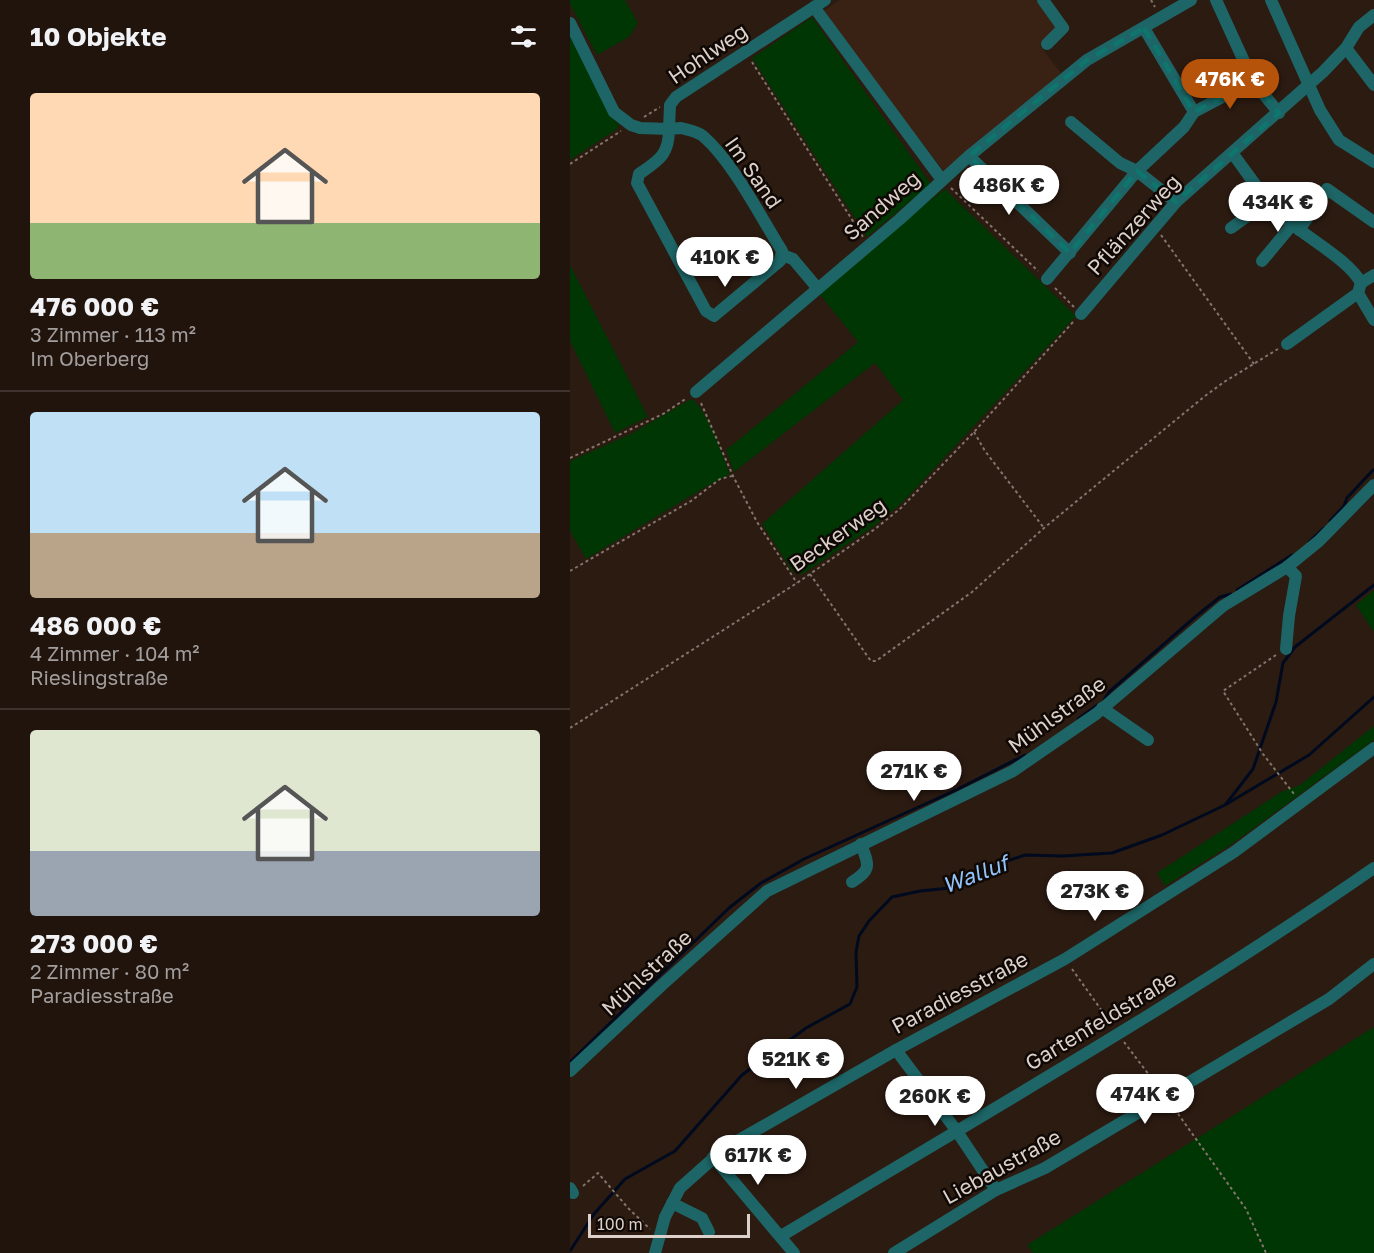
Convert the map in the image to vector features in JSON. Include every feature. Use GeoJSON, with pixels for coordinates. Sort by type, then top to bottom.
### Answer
{"type":"FeatureCollection","features":[{"type":"Feature","properties":{"kind":"street","name":"Hohlweg"},"geometry":{"type":"LineString","coordinates":[[673,100],[825,0]]}},
{"type":"Feature","properties":{"kind":"street"},"geometry":{"type":"LineString","coordinates":[[1043,0],[1063,28],[1047,44]]}},
{"type":"Feature","properties":{"kind":"street","name":"Sandweg"},"geometry":{"type":"LineString","coordinates":[[696,392],[969,156],[1087,60],[1191,0]]}},
{"type":"Feature","properties":{"kind":"street"},"geometry":{"type":"LineString","coordinates":[[1216,0],[1253,81],[1279,113]]}},
{"type":"Feature","properties":{"kind":"street"},"geometry":{"type":"LineString","coordinates":[[1271,0],[1320,111],[1339,140],[1374,162]]}},
{"type":"Feature","properties":{"kind":"street"},"geometry":{"type":"LineString","coordinates":[[814,7],[942,180]]}},
{"type":"Feature","properties":{"kind":"street","name":"Pflänzerweg"},"geometry":{"type":"LineString","coordinates":[[1081,314],[1176,202],[1233,154],[1323,72],[1346,48],[1359,27],[1374,15]]}},
{"type":"Feature","properties":{"kind":"street"},"geometry":{"type":"LineString","coordinates":[[570,23],[614,112],[631,125]]}},
{"type":"Feature","properties":{"kind":"street"},"geometry":{"type":"LineString","coordinates":[[1144,28],[1194,112]]}},
{"type":"Feature","properties":{"kind":"street"},"geometry":{"type":"LineString","coordinates":[[1346,48],[1374,85]]}},
{"type":"Feature","properties":{"kind":"street"},"geometry":{"type":"LineString","coordinates":[[1047,279],[1137,171],[1184,127],[1194,112],[1253,81]]}},
{"type":"Feature","properties":{"kind":"street"},"geometry":{"type":"LineString","coordinates":[[673,100],[669,112],[669,141],[665,153],[639,174],[638,183],[706,311],[714,316],[780,261],[782,255]]}},
{"type":"Feature","properties":{"kind":"street"},"geometry":{"type":"LineString","coordinates":[[1071,122],[1120,162],[1137,171],[1176,202]]}},
{"type":"Feature","properties":{"kind":"street","name":"Im Sand"},"geometry":{"type":"LineString","coordinates":[[631,125],[640,128],[681,128],[697,132],[725,160],[782,251],[782,255],[793,259],[814,284]]}},
{"type":"Feature","properties":{"kind":"street"},"geometry":{"type":"LineString","coordinates":[[1233,154],[1268,201],[1295,227],[1356,272],[1359,288],[1374,320]]}},
{"type":"Feature","properties":{"kind":"street"},"geometry":{"type":"LineString","coordinates":[[969,156],[1070,252]]}},
{"type":"Feature","properties":{"kind":"street"},"geometry":{"type":"LineString","coordinates":[[1263,261],[1327,189],[1374,222]]}},
{"type":"Feature","properties":{"kind":"street"},"geometry":{"type":"LineString","coordinates":[[1231,228],[1268,201]]}},
{"type":"Feature","properties":{"kind":"street"},"geometry":{"type":"LineString","coordinates":[[1287,344],[1374,275]]}},
{"type":"Feature","properties":{"kind":"street","name":"Mühlstraße"},"geometry":{"type":"LineString","coordinates":[[570,1071],[761,895],[791,878],[1013,771],[1102,708],[1223,606],[1287,567],[1319,541],[1374,485]]}},
{"type":"Feature","properties":{"kind":"street"},"geometry":{"type":"LineString","coordinates":[[1286,649],[1296,576],[1287,567]]}},
{"type":"Feature","properties":{"kind":"street"},"geometry":{"type":"LineString","coordinates":[[1102,708],[1148,740]]}},
{"type":"Feature","properties":{"kind":"street","name":"Paradiesstraße"},"geometry":{"type":"LineString","coordinates":[[655,1253],[658,1237],[680,1188],[724,1148],[896,1050],[1065,959],[1234,852],[1374,748]]}},
{"type":"Feature","properties":{"kind":"street"},"geometry":{"type":"LineString","coordinates":[[852,882],[867,869],[868,865],[861,844]]}},
{"type":"Feature","properties":{"kind":"street","name":"Gartenfeldstraße"},"geometry":{"type":"LineString","coordinates":[[781,1236],[1119,1035],[1289,928],[1374,868]]}},
{"type":"Feature","properties":{"kind":"street","name":"Liebaustraße"},"geometry":{"type":"LineString","coordinates":[[894,1253],[996,1190],[1045,1168],[1329,999],[1374,964]]}},
{"type":"Feature","properties":{"kind":"street"},"geometry":{"type":"LineString","coordinates":[[896,1050],[956,1130],[996,1190]]}},
{"type":"Feature","properties":{"kind":"street"},"geometry":{"type":"LineString","coordinates":[[713,1157],[794,1253]]}},
{"type":"Feature","properties":{"kind":"street"},"geometry":{"type":"LineString","coordinates":[[672,1203],[702,1218],[709,1232]]}},
{"type":"Feature","properties":{"kind":"path"},"geometry":{"type":"LineString","coordinates":[[746,52],[868,245]]}},
{"type":"Feature","properties":{"kind":"path"},"geometry":{"type":"LineString","coordinates":[[570,164],[673,100]]}},
{"type":"Feature","properties":{"kind":"path"},"geometry":{"type":"LineString","coordinates":[[942,180],[1081,314]]}},
{"type":"Feature","properties":{"kind":"path"},"geometry":{"type":"LineString","coordinates":[[1154,229],[1161,235],[1254,364]]}},
{"type":"Feature","properties":{"kind":"path","name":"Beckerweg"},"geometry":{"type":"LineString","coordinates":[[570,728],[797,583],[876,529],[902,508],[1081,314]]}},
{"type":"Feature","properties":{"kind":"path"},"geometry":{"type":"LineString","coordinates":[[810,574],[871,661],[876,661],[972,592],[1044,528],[1205,396],[1287,344]]}},
{"type":"Feature","properties":{"kind":"path"},"geometry":{"type":"LineString","coordinates":[[570,458],[663,414],[696,392],[733,476],[757,522],[797,583]]}},
{"type":"Feature","properties":{"kind":"path"},"geometry":{"type":"LineString","coordinates":[[974,432],[985,451],[1044,528]]}},
{"type":"Feature","properties":{"kind":"path"},"geometry":{"type":"LineString","coordinates":[[570,571],[691,501],[720,479],[733,476]]}},
{"type":"Feature","properties":{"kind":"path"},"geometry":{"type":"LineString","coordinates":[[1286,649],[1223,691],[1256,743],[1300,802]]}},
{"type":"Feature","properties":{"kind":"path"},"geometry":{"type":"LineString","coordinates":[[1075,974],[1119,1035]]}},
{"type":"Feature","properties":{"kind":"path"},"geometry":{"type":"LineString","coordinates":[[1130,1050],[1246,1209],[1266,1253]]}},
{"type":"Feature","properties":{"kind":"path"},"geometry":{"type":"LineString","coordinates":[[572,1191],[598,1173],[658,1237]]}},
{"type":"Feature","properties":{"kind":"highlighted area"},"geometry":{"type":"Polygon","coordinates":[[[1144,28],[1194,112],[1253,81],[1279,113],[1176,202],[1137,171],[1070,253],[969,156],[1087,60],[1144,28]]]}},
{"type":"Feature","properties":{"kind":"shaded area"},"geometry":{"type":"Polygon","coordinates":[[[840,0],[1039,0],[1060,29],[1040,46],[1061,73],[946,174],[822,12],[840,0]]]}},
{"type":"Feature","properties":{"kind":"green space"},"geometry":{"type":"Polygon","coordinates":[[[570,0],[625,0],[638,23],[629,37],[597,55],[570,0]]]}},
{"type":"Feature","properties":{"kind":"green space"},"geometry":{"type":"Polygon","coordinates":[[[812,17],[931,184],[867,237],[752,58],[812,17]]]}},
{"type":"Feature","properties":{"kind":"green space"},"geometry":{"type":"Polygon","coordinates":[[[570,35],[612,117],[619,125],[617,129],[570,160],[570,35]]]}},
{"type":"Feature","properties":{"kind":"green space"},"geometry":{"type":"Polygon","coordinates":[[[945,189],[1076,316],[904,501],[874,526],[803,574],[798,574],[792,571],[762,524],[903,400],[875,363],[734,472],[726,450],[858,342],[817,291],[891,229],[945,189]]]}},
{"type":"Feature","properties":{"kind":"green space"},"geometry":{"type":"Polygon","coordinates":[[[570,265],[648,417],[615,433],[570,341],[570,265]]]}},
{"type":"Feature","properties":{"kind":"green space"},"geometry":{"type":"Polygon","coordinates":[[[691,399],[708,421],[730,474],[586,559],[570,531],[570,461],[631,434],[691,399]]]}},
{"type":"Feature","properties":{"kind":"green space"},"geometry":{"type":"Polygon","coordinates":[[[1374,590],[1374,632],[1356,605],[1374,590]]]}},
{"type":"Feature","properties":{"kind":"green space"},"geometry":{"type":"Polygon","coordinates":[[[1374,726],[1374,740],[1232,844],[1165,886],[1157,873],[1281,792],[1300,785],[1374,726]]]}},
{"type":"Feature","properties":{"kind":"green space"},"geometry":{"type":"Polygon","coordinates":[[[1374,1027],[1374,1253],[1033,1253],[1027,1245],[1374,1027]]]}},
{"type":"Feature","properties":{"kind":"waterway"},"geometry":{"type":"LineString","coordinates":[[1330,521],[1344,506],[1347,498],[1373,470]]}},
{"type":"Feature","properties":{"kind":"waterway"},"geometry":{"type":"LineString","coordinates":[[1309,542],[1324,528]]}},
{"type":"Feature","properties":{"kind":"waterway"},"geometry":{"type":"LineString","coordinates":[[1237,590],[1292,555]]}},
{"type":"Feature","properties":{"kind":"waterway","name":"Walluf"},"geometry":{"type":"LineString","coordinates":[[1226,804],[1253,769],[1276,702],[1283,663],[1295,647],[1374,585]]}},
{"type":"Feature","properties":{"kind":"waterway"},"geometry":{"type":"LineString","coordinates":[[1104,700],[1109,692],[1195,617],[1220,597],[1231,594]]}},
{"type":"Feature","properties":{"kind":"waterway","name":"Walluf"},"geometry":{"type":"LineString","coordinates":[[570,1251],[594,1214],[625,1179],[675,1151],[742,1075],[806,1028],[850,1004],[857,987],[856,952],[859,936],[869,921],[892,897],[950,888],[1001,863],[1025,855],[1063,856],[1112,853],[1162,835],[1225,805],[1309,755],[1374,697]]}},
{"type":"Feature","properties":{"kind":"waterway"},"geometry":{"type":"LineString","coordinates":[[1078,719],[1099,704]]}},
{"type":"Feature","properties":{"kind":"waterway"},"geometry":{"type":"LineString","coordinates":[[570,1062],[729,908],[761,883],[804,859],[956,790],[1025,755]]}}]}
